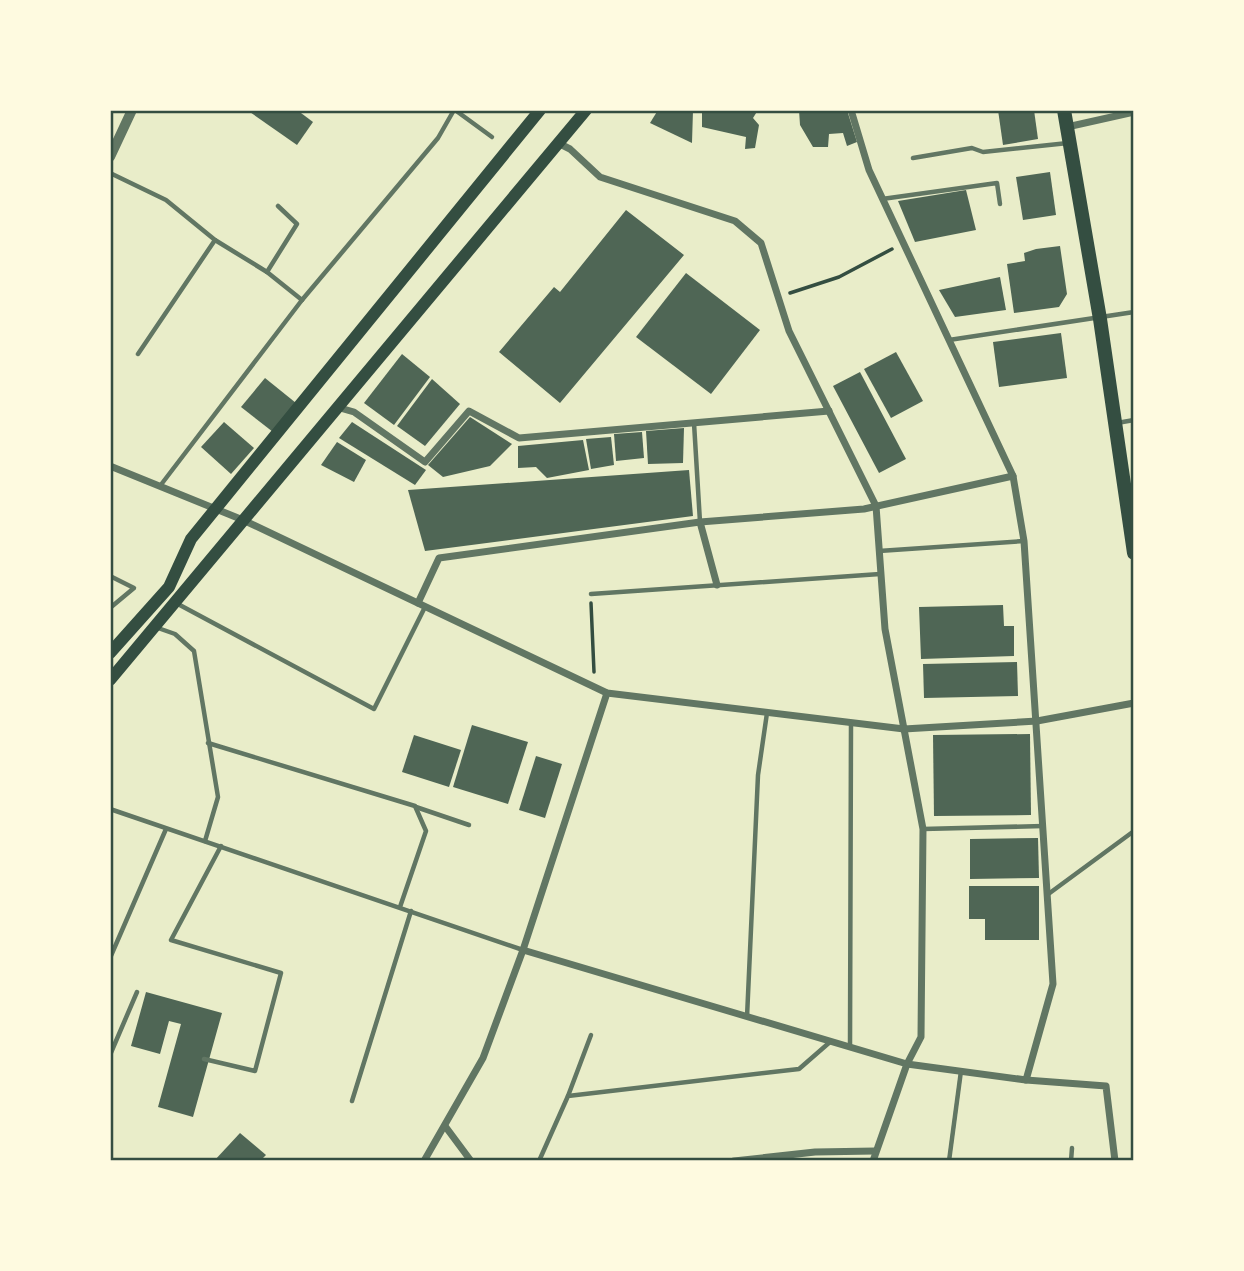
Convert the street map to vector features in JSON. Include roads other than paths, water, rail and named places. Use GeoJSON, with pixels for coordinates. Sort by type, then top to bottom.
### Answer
{"type":"FeatureCollection","features":[{"type":"Feature","properties":{"kind":"main road"},"geometry":{"type":"LineString","coordinates":[[110,653],[169,587],[191,539],[222,512],[540,110]]}},
{"type":"Feature","properties":{"kind":"main road"},"geometry":{"type":"LineString","coordinates":[[110,680],[340,408],[586,110]]}},
{"type":"Feature","properties":{"kind":"main road"},"geometry":{"type":"LineString","coordinates":[[1064,110],[1100,319],[1134,553]]}},
{"type":"Feature","properties":{"kind":"street"},"geometry":{"type":"LineString","coordinates":[[110,157],[132,110]]}},
{"type":"Feature","properties":{"kind":"street"},"geometry":{"type":"LineString","coordinates":[[851,110],[869,170],[1013,476],[1024,541],[1053,984],[1027,1080]]}},
{"type":"Feature","properties":{"kind":"street"},"geometry":{"type":"LineString","coordinates":[[1066,127],[1134,112]]}},
{"type":"Feature","properties":{"kind":"street"},"geometry":{"type":"LineString","coordinates":[[558,143],[570,149],[600,177],[734,221],[761,243],[789,331],[876,506],[885,629],[923,829],[921,1037],[907,1064],[873,1161]]}},
{"type":"Feature","properties":{"kind":"street"},"geometry":{"type":"LineString","coordinates":[[340,408],[354,412],[425,462],[469,411],[519,438],[829,411]]}},
{"type":"Feature","properties":{"kind":"street"},"geometry":{"type":"LineString","coordinates":[[110,466],[243,520],[607,693],[904,729],[1037,721],[1134,703]]}},
{"type":"Feature","properties":{"kind":"street"},"geometry":{"type":"LineString","coordinates":[[421,605],[439,558],[700,522],[804,516],[876,506],[1013,476]]}},
{"type":"Feature","properties":{"kind":"street"},"geometry":{"type":"LineString","coordinates":[[700,522],[717,585]]}},
{"type":"Feature","properties":{"kind":"street"},"geometry":{"type":"LineString","coordinates":[[424,1161],[483,1058],[523,950],[607,693]]}},
{"type":"Feature","properties":{"kind":"street"},"geometry":{"type":"LineString","coordinates":[[523,950],[907,1064],[1027,1080],[1106,1086],[1115,1161]]}},
{"type":"Feature","properties":{"kind":"street"},"geometry":{"type":"LineString","coordinates":[[444,1126],[471,1161]]}},
{"type":"Feature","properties":{"kind":"street"},"geometry":{"type":"LineString","coordinates":[[734,1161],[815,1152],[875,1151]]}},
{"type":"Feature","properties":{"kind":"lane"},"geometry":{"type":"LineString","coordinates":[[160,486],[302,300],[438,138],[454,110],[492,137]]}},
{"type":"Feature","properties":{"kind":"lane"},"geometry":{"type":"LineString","coordinates":[[913,158],[972,148],[983,152],[1071,142]]}},
{"type":"Feature","properties":{"kind":"lane"},"geometry":{"type":"LineString","coordinates":[[110,173],[166,200],[215,240],[267,272],[302,300]]}},
{"type":"Feature","properties":{"kind":"lane"},"geometry":{"type":"LineString","coordinates":[[883,199],[998,183],[1000,204]]}},
{"type":"Feature","properties":{"kind":"lane"},"geometry":{"type":"LineString","coordinates":[[267,272],[297,224],[278,206]]}},
{"type":"Feature","properties":{"kind":"lane"},"geometry":{"type":"LineString","coordinates":[[138,354],[215,240]]}},
{"type":"Feature","properties":{"kind":"lane"},"geometry":{"type":"LineString","coordinates":[[948,340],[1134,312]]}},
{"type":"Feature","properties":{"kind":"lane"},"geometry":{"type":"LineString","coordinates":[[1116,424],[1134,420]]}},
{"type":"Feature","properties":{"kind":"lane"},"geometry":{"type":"LineString","coordinates":[[694,423],[700,522]]}},
{"type":"Feature","properties":{"kind":"lane"},"geometry":{"type":"LineString","coordinates":[[878,551],[1024,541]]}},
{"type":"Feature","properties":{"kind":"lane"},"geometry":{"type":"LineString","coordinates":[[591,594],[880,574]]}},
{"type":"Feature","properties":{"kind":"lane"},"geometry":{"type":"LineString","coordinates":[[110,576],[134,588],[110,608]]}},
{"type":"Feature","properties":{"kind":"lane"},"geometry":{"type":"LineString","coordinates":[[176,603],[374,709],[421,605]]}},
{"type":"Feature","properties":{"kind":"lane"},"geometry":{"type":"LineString","coordinates":[[156,627],[175,634],[194,651],[218,797],[205,841]]}},
{"type":"Feature","properties":{"kind":"lane"},"geometry":{"type":"LineString","coordinates":[[747,1017],[758,775],[767,712]]}},
{"type":"Feature","properties":{"kind":"lane"},"geometry":{"type":"LineString","coordinates":[[850,1048],[851,723]]}},
{"type":"Feature","properties":{"kind":"lane"},"geometry":{"type":"LineString","coordinates":[[208,743],[469,825]]}},
{"type":"Feature","properties":{"kind":"lane"},"geometry":{"type":"LineString","coordinates":[[400,908],[426,831],[415,806]]}},
{"type":"Feature","properties":{"kind":"lane"},"geometry":{"type":"LineString","coordinates":[[110,808],[166,830],[221,846],[523,950]]}},
{"type":"Feature","properties":{"kind":"lane"},"geometry":{"type":"LineString","coordinates":[[923,829],[1043,826]]}},
{"type":"Feature","properties":{"kind":"lane"},"geometry":{"type":"LineString","coordinates":[[110,958],[166,830]]}},
{"type":"Feature","properties":{"kind":"lane"},"geometry":{"type":"LineString","coordinates":[[1047,895],[1134,831]]}},
{"type":"Feature","properties":{"kind":"lane"},"geometry":{"type":"LineString","coordinates":[[204,1059],[255,1071],[281,973],[171,940],[221,846]]}},
{"type":"Feature","properties":{"kind":"lane"},"geometry":{"type":"LineString","coordinates":[[352,1101],[411,911]]}},
{"type":"Feature","properties":{"kind":"lane"},"geometry":{"type":"LineString","coordinates":[[110,1055],[137,992]]}},
{"type":"Feature","properties":{"kind":"lane"},"geometry":{"type":"LineString","coordinates":[[539,1161],[591,1035]]}},
{"type":"Feature","properties":{"kind":"lane"},"geometry":{"type":"LineString","coordinates":[[568,1096],[799,1069],[830,1042]]}},
{"type":"Feature","properties":{"kind":"lane"},"geometry":{"type":"LineString","coordinates":[[949,1161],[961,1071]]}},
{"type":"Feature","properties":{"kind":"lane"},"geometry":{"type":"LineString","coordinates":[[1070,1161],[1072,1148]]}}]}
